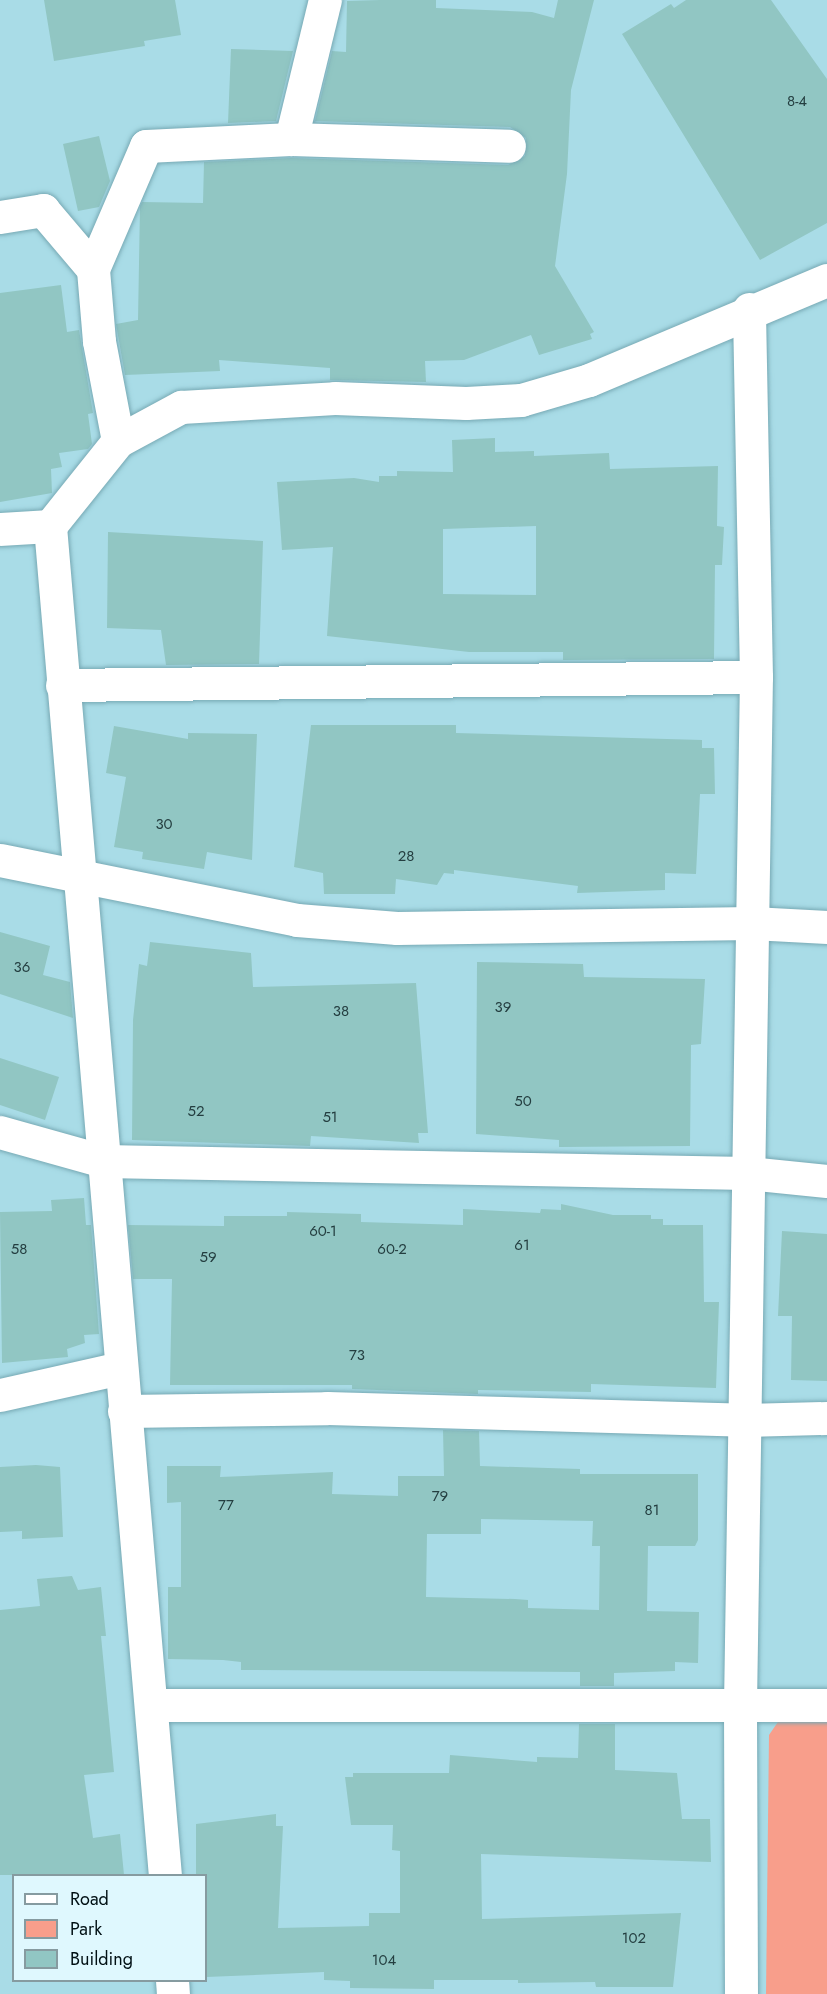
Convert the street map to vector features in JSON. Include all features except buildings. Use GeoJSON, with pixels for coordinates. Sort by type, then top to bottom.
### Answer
{"type":"FeatureCollection","features":[{"type":"Feature","properties":{"kind":"street"},"geometry":{"type":"LineString","coordinates":[[291,139],[325,0]]}},
{"type":"Feature","properties":{"kind":"street"},"geometry":{"type":"LineString","coordinates":[[118,441],[99,341],[93,269],[146,146],[291,139],[509,146]]}},
{"type":"Feature","properties":{"kind":"street"},"geometry":{"type":"LineString","coordinates":[[0,217],[43,210],[93,269]]}},
{"type":"Feature","properties":{"kind":"street"},"geometry":{"type":"LineString","coordinates":[[165,1874],[153,1705],[124,1411],[103,1161],[83,876],[62,685],[50,526],[118,441],[181,407],[335,398],[466,404],[521,400],[589,380],[749,309],[827,280]]}},
{"type":"Feature","properties":{"kind":"street"},"geometry":{"type":"LineString","coordinates":[[741,1994],[740,1705],[756,677],[749,309]]}},
{"type":"Feature","properties":{"kind":"street"},"geometry":{"type":"LineString","coordinates":[[0,529],[50,526]]}},
{"type":"Feature","properties":{"kind":"street"},"geometry":{"type":"LineString","coordinates":[[62,685],[756,677]]}},
{"type":"Feature","properties":{"kind":"street"},"geometry":{"type":"LineString","coordinates":[[0,860],[297,921],[397,928],[752,923],[827,927]]}},
{"type":"Feature","properties":{"kind":"street"},"geometry":{"type":"LineString","coordinates":[[0,1132],[103,1161],[748,1173],[827,1181]]}},
{"type":"Feature","properties":{"kind":"street"},"geometry":{"type":"LineString","coordinates":[[0,1395],[122,1368]]}},
{"type":"Feature","properties":{"kind":"street"},"geometry":{"type":"LineString","coordinates":[[124,1411],[446,1409],[744,1420],[827,1418]]}},
{"type":"Feature","properties":{"kind":"street"},"geometry":{"type":"LineString","coordinates":[[153,1705],[827,1705]]}},
{"type":"Feature","properties":{"kind":"green space"},"geometry":{"type":"Polygon","coordinates":[[[780,1719],[827,1719],[827,1994],[766,1994],[769,1735],[780,1719]]]}}]}
